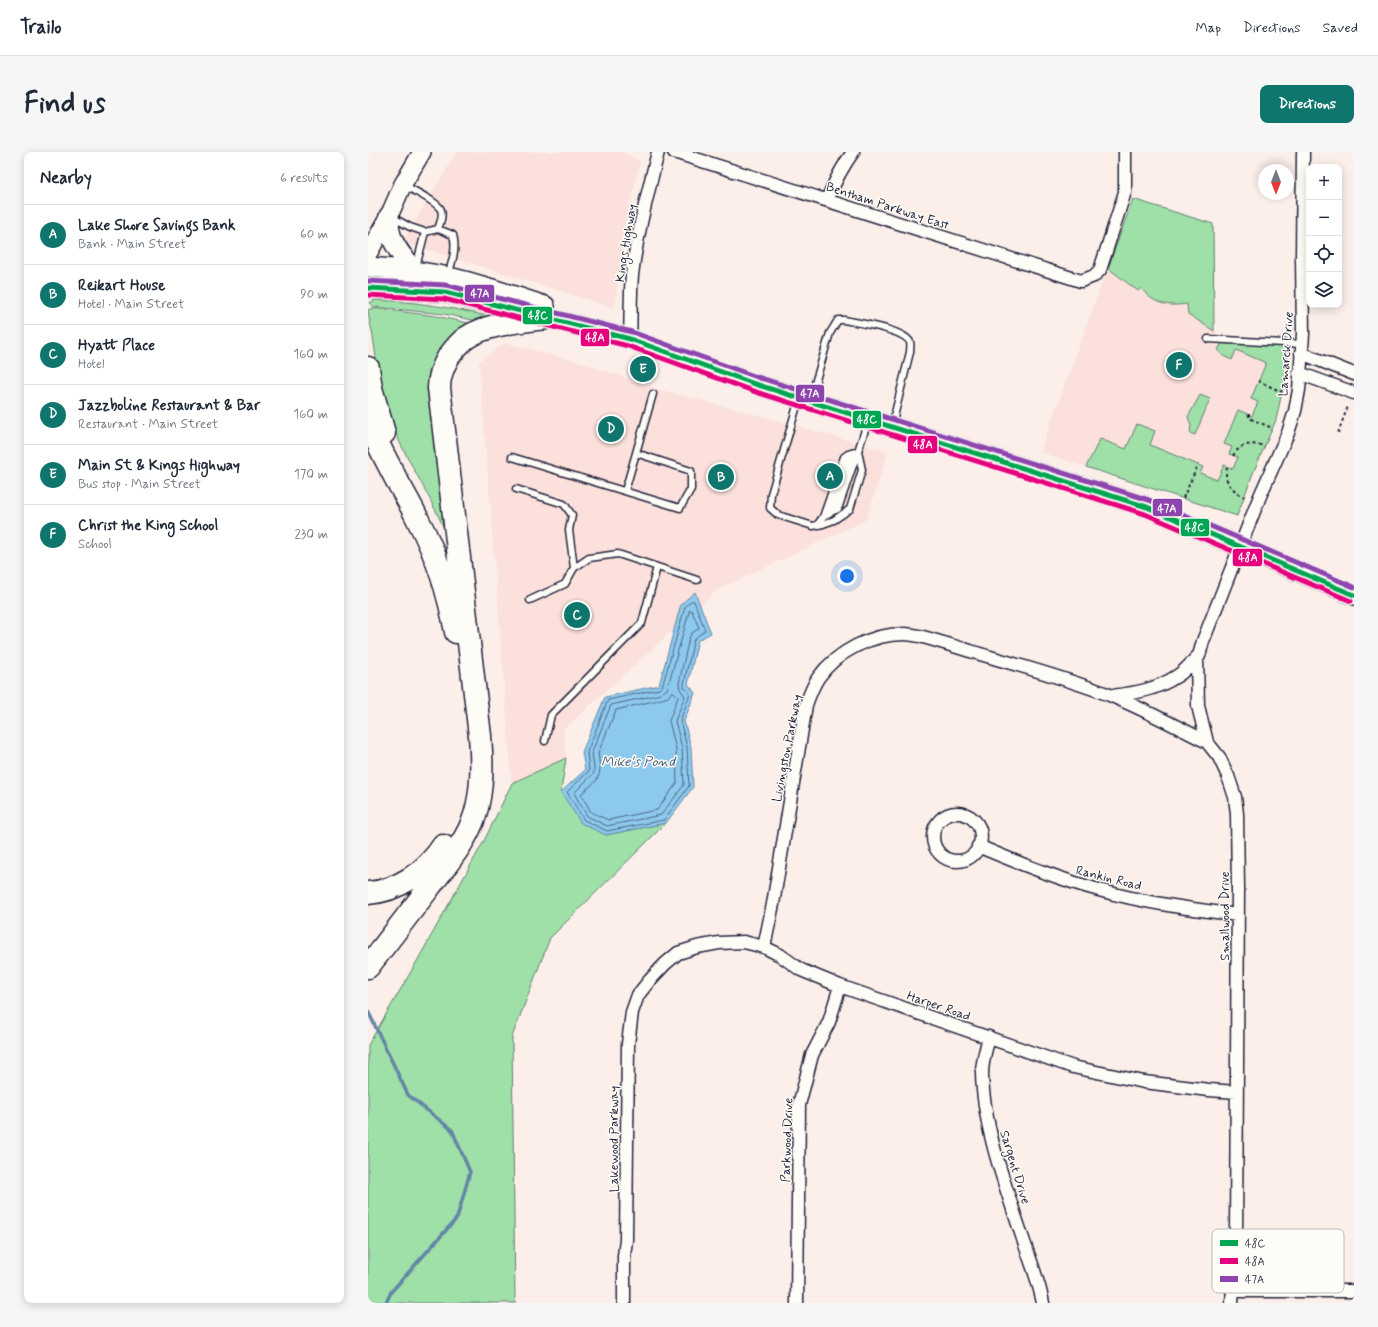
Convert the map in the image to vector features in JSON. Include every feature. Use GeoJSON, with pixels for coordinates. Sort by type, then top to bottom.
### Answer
{"type":"FeatureCollection","features":[{"type":"Feature","properties":{"kind":"highway"},"geometry":{"type":"LineString","coordinates":[[368,967],[454,854],[464,838],[475,815],[480,793],[482,760],[480,736],[439,388],[441,371],[446,360],[455,348],[466,338],[500,325],[546,318]]}},
{"type":"Feature","properties":{"kind":"highway"},"geometry":{"type":"LineString","coordinates":[[368,368],[371,388],[383,430],[438,535],[448,559],[468,630]]}},
{"type":"Feature","properties":{"kind":"highway"},"geometry":{"type":"LineString","coordinates":[[368,418],[385,458],[434,554],[443,582],[453,618],[458,646],[470,740],[471,760],[469,786],[461,813],[453,830],[440,850],[424,869],[408,880],[389,888],[368,893]]}},
{"type":"Feature","properties":{"kind":"main road"},"geometry":{"type":"LineString","coordinates":[[389,216],[390,234],[394,243],[402,256],[416,271]]}},
{"type":"Feature","properties":{"kind":"main road"},"geometry":{"type":"LineString","coordinates":[[368,267],[416,271],[478,284],[590,319],[630,340]]}},
{"type":"Feature","properties":{"kind":"main road"},"geometry":{"type":"LineString","coordinates":[[368,281],[430,282],[448,277]]}},
{"type":"Feature","properties":{"kind":"main road"},"geometry":{"type":"LineString","coordinates":[[368,288],[445,292],[630,340],[755,384],[1147,507],[1354,595]]}},
{"type":"Feature","properties":{"kind":"street"},"geometry":{"type":"LineString","coordinates":[[368,254],[389,216],[403,184],[422,152]]}},
{"type":"Feature","properties":{"kind":"street","name":"Kings Highway"},"geometry":{"type":"LineString","coordinates":[[630,340],[634,258],[644,208],[658,152]]}},
{"type":"Feature","properties":{"kind":"street","name":"Bentham Parkway East"},"geometry":{"type":"LineString","coordinates":[[674,152],[1081,281],[1094,276],[1100,270],[1125,192],[1125,152]]}},
{"type":"Feature","properties":{"kind":"street"},"geometry":{"type":"LineString","coordinates":[[827,200],[845,163],[853,152]]}},
{"type":"Feature","properties":{"kind":"street","name":"Lamarck Drive"},"geometry":{"type":"LineString","coordinates":[[1241,546],[1260,496],[1288,433],[1299,390],[1299,373],[1302,349],[1303,152]]}},
{"type":"Feature","properties":{"kind":"street"},"geometry":{"type":"LineString","coordinates":[[1302,349],[1354,374]]}},
{"type":"Feature","properties":{"kind":"street"},"geometry":{"type":"LineString","coordinates":[[1299,373],[1354,393]]}},
{"type":"Feature","properties":{"kind":"street","name":"Smallwood Drive"},"geometry":{"type":"LineString","coordinates":[[1236,1229],[1238,915],[1237,814],[1235,797],[1228,776],[1219,757],[1208,742],[1198,706],[1197,657],[1199,656],[1203,641],[1241,546]]}},
{"type":"Feature","properties":{"kind":"street","name":"Livingston Parkway"},"geometry":{"type":"LineString","coordinates":[[764,947],[773,904],[806,706],[811,691],[818,678],[828,666],[851,649],[866,642],[881,637],[906,634],[938,641],[1111,696],[1208,742]]}},
{"type":"Feature","properties":{"kind":"street","name":"Livingston Parkway"},"geometry":{"type":"LineString","coordinates":[[1111,696],[1141,692],[1159,686],[1178,676],[1197,657]]}},
{"type":"Feature","properties":{"kind":"street","name":"Rankin Road"},"geometry":{"type":"LineString","coordinates":[[978,846],[1062,879],[1100,890],[1185,908],[1238,915]]}},
{"type":"Feature","properties":{"kind":"street","name":"Harper Road"},"geometry":{"type":"LineString","coordinates":[[649,981],[678,953],[697,947],[719,943],[744,942],[764,947],[780,955],[801,970],[840,986],[1073,1067],[1144,1082],[1237,1092]]}},
{"type":"Feature","properties":{"kind":"street","name":"Lakewood Parkway"},"geometry":{"type":"LineString","coordinates":[[624,1303],[628,1044],[632,1012],[638,996],[649,981]]}},
{"type":"Feature","properties":{"kind":"street","name":"Parkwood Drive"},"geometry":{"type":"LineString","coordinates":[[797,1303],[799,1105],[812,1055],[829,1022],[840,986]]}},
{"type":"Feature","properties":{"kind":"street","name":"Sargent Drive"},"geometry":{"type":"LineString","coordinates":[[989,1037],[984,1055],[982,1072],[989,1128],[1023,1239],[1035,1271],[1043,1303]]}},
{"type":"Feature","properties":{"kind":"lane"},"geometry":{"type":"LineString","coordinates":[[403,184],[437,205],[441,210],[442,214],[438,229]]}},
{"type":"Feature","properties":{"kind":"lane"},"geometry":{"type":"LineString","coordinates":[[389,216],[410,227],[425,232],[438,229],[453,235],[454,250],[448,277]]}},
{"type":"Feature","properties":{"kind":"lane"},"geometry":{"type":"LineString","coordinates":[[416,271],[425,232]]}},
{"type":"Feature","properties":{"kind":"lane"},"geometry":{"type":"LineString","coordinates":[[858,451],[862,470],[850,509],[834,520],[813,526],[778,515],[770,508],[771,494],[805,399],[830,333],[838,320],[893,331],[903,336],[909,342],[910,352],[892,427]]}},
{"type":"Feature","properties":{"kind":"lane"},"geometry":{"type":"LineString","coordinates":[[1208,339],[1302,349]]}},
{"type":"Feature","properties":{"kind":"lane"},"geometry":{"type":"LineString","coordinates":[[625,491],[653,394]]}},
{"type":"Feature","properties":{"kind":"lane"},"geometry":{"type":"LineString","coordinates":[[818,525],[824,517],[838,508],[868,419]]}},
{"type":"Feature","properties":{"kind":"lane"},"geometry":{"type":"LineString","coordinates":[[824,517],[844,457],[858,451]]}},
{"type":"Feature","properties":{"kind":"lane"},"geometry":{"type":"LineString","coordinates":[[512,457],[680,508],[690,489],[690,472],[636,453]]}},
{"type":"Feature","properties":{"kind":"lane"},"geometry":{"type":"LineString","coordinates":[[831,512],[851,453]]}},
{"type":"Feature","properties":{"kind":"lane"},"geometry":{"type":"LineString","coordinates":[[516,489],[564,504],[572,515],[569,530],[574,568]]}},
{"type":"Feature","properties":{"kind":"lane"},"geometry":{"type":"LineString","coordinates":[[530,600],[565,584],[574,568],[589,558],[618,554],[697,580]]}},
{"type":"Feature","properties":{"kind":"lane"},"geometry":{"type":"LineString","coordinates":[[545,741],[551,715],[642,623],[657,567]]}},
{"type":"Feature","properties":{"kind":"path"},"geometry":{"type":"LineString","coordinates":[[1258,381],[1282,392]]}},
{"type":"Feature","properties":{"kind":"path"},"geometry":{"type":"LineString","coordinates":[[1338,432],[1348,406]]}},
{"type":"Feature","properties":{"kind":"path"},"geometry":{"type":"LineString","coordinates":[[1249,414],[1249,418],[1272,428]]}},
{"type":"Feature","properties":{"kind":"path"},"geometry":{"type":"LineString","coordinates":[[1233,456],[1236,450],[1241,446],[1257,444],[1264,446]]}},
{"type":"Feature","properties":{"kind":"path"},"geometry":{"type":"LineString","coordinates":[[1182,498],[1198,465]]}},
{"type":"Feature","properties":{"kind":"path"},"geometry":{"type":"LineString","coordinates":[[1227,467],[1226,479],[1232,490],[1244,497]]}},
{"type":"Feature","properties":{"kind":"shaded area"},"geometry":{"type":"Polygon","coordinates":[[[457,152],[621,152],[640,161],[623,232],[615,308],[402,242],[457,152]]]}},
{"type":"Feature","properties":{"kind":"shaded area"},"geometry":{"type":"Polygon","coordinates":[[[1133,199],[1213,224],[1214,331],[1222,335],[1288,339],[1288,346],[1248,344],[1287,348],[1284,383],[1276,420],[1237,516],[1040,452],[1133,199]]]}},
{"type":"Feature","properties":{"kind":"shaded area"},"geometry":{"type":"Polygon","coordinates":[[[505,343],[580,362],[654,388],[769,418],[888,452],[866,520],[717,590],[564,729],[566,758],[512,783],[479,362],[505,343]]]}},
{"type":"Feature","properties":{"kind":"green space"},"geometry":{"type":"Polygon","coordinates":[[[1133,199],[1213,224],[1214,331],[1188,314],[1187,304],[1173,305],[1156,301],[1150,298],[1141,288],[1138,291],[1108,268],[1133,199]]]}},
{"type":"Feature","properties":{"kind":"green space"},"geometry":{"type":"Polygon","coordinates":[[[376,300],[405,302],[462,310],[491,317],[477,321],[444,314],[374,307],[369,303],[376,300]]]}},
{"type":"Feature","properties":{"kind":"green space"},"geometry":{"type":"Polygon","coordinates":[[[372,308],[436,316],[477,325],[448,347],[446,533],[430,499],[400,443],[390,418],[377,364],[369,317],[368,310],[372,308]]]}},
{"type":"Feature","properties":{"kind":"green space"},"geometry":{"type":"Polygon","coordinates":[[[1222,343],[1288,346],[1284,383],[1276,420],[1253,473],[1237,516],[1086,467],[1100,439],[1126,449],[1137,424],[1155,431],[1150,445],[1203,467],[1200,473],[1217,480],[1224,465],[1233,469],[1238,457],[1229,454],[1232,447],[1224,444],[1238,410],[1252,416],[1258,402],[1251,399],[1266,363],[1236,350],[1232,360],[1223,356],[1218,350],[1222,343]]]}},
{"type":"Feature","properties":{"kind":"green space"},"geometry":{"type":"Polygon","coordinates":[[[1200,395],[1210,399],[1195,435],[1190,433],[1191,425],[1188,417],[1200,395]]]}},
{"type":"Feature","properties":{"kind":"green space"},"geometry":{"type":"Polygon","coordinates":[[[566,758],[561,792],[606,835],[666,823],[550,938],[512,1037],[515,1303],[368,1303],[368,1045],[484,841],[512,783],[566,758]]]}},
{"type":"Feature","properties":{"kind":"water","name":"Mike's Pond"},"geometry":{"type":"Polygon","coordinates":[[[695,592],[711,633],[698,640],[688,684],[695,693],[684,721],[691,747],[693,787],[666,823],[606,835],[581,823],[561,792],[585,770],[582,752],[605,697],[659,685],[681,604],[695,592]]]}},
{"type":"Feature","properties":{"kind":"waterway"},"geometry":{"type":"LineString","coordinates":[[368,1011],[408,1095],[452,1130],[470,1172],[457,1218],[391,1292],[386,1303]]}},
{"type":"Feature","properties":{"kind":"transit line","name":"47A"},"geometry":{"type":"LineString","coordinates":[[368,281],[446,285],[632,332],[757,377],[1149,500],[1354,587]]}},
{"type":"Feature","properties":{"kind":"transit line","name":"48C"},"geometry":{"type":"LineString","coordinates":[[368,288],[445,292],[630,339],[755,384],[1147,507],[1354,595]]}},
{"type":"Feature","properties":{"kind":"transit line","name":"48A"},"geometry":{"type":"LineString","coordinates":[[368,295],[444,299],[628,346],[753,391],[1145,514],[1351,601]]}},
{"type":"Feature","properties":{"kind":"place","name":"Christ the King School"},"geometry":{"type":"Point","coordinates":[1179,365]}},
{"type":"Feature","properties":{"kind":"place","name":"Main St & Kings Highway"},"geometry":{"type":"Point","coordinates":[643,369]}},
{"type":"Feature","properties":{"kind":"place","name":"Jazzboline Restaurant & Bar"},"geometry":{"type":"Point","coordinates":[611,429]}},
{"type":"Feature","properties":{"kind":"place","name":"Lake Shore Savings Bank"},"geometry":{"type":"Point","coordinates":[830,476]}},
{"type":"Feature","properties":{"kind":"place","name":"Reikart House"},"geometry":{"type":"Point","coordinates":[721,477]}},
{"type":"Feature","properties":{"kind":"place","name":"Hyatt Place"},"geometry":{"type":"Point","coordinates":[577,615]}}]}
